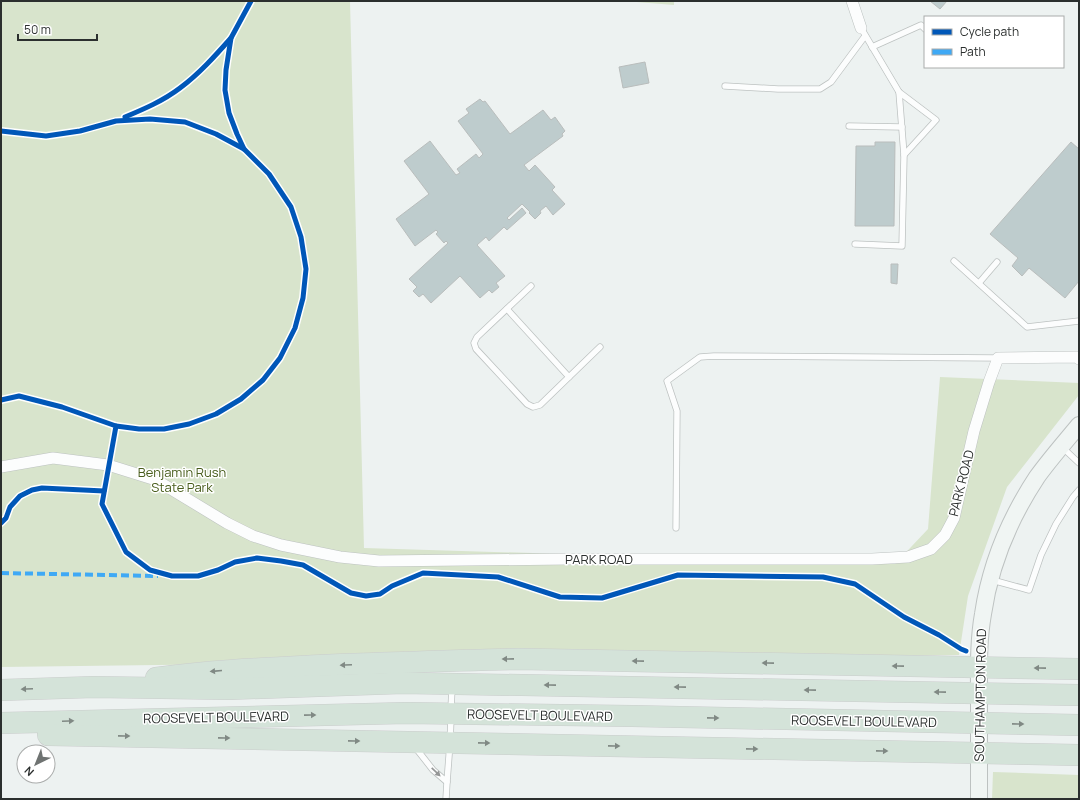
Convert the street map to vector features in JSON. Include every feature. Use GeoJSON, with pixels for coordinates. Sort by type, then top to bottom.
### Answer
{"type":"FeatureCollection","features":[{"type":"Feature","properties":{"kind":"highway"},"geometry":{"type":"LineString","coordinates":[[94,687],[188,673],[227,670],[518,659],[1079,669]]}},
{"type":"Feature","properties":{"kind":"highway"},"geometry":{"type":"LineString","coordinates":[[1,690],[94,687],[229,689],[367,683],[452,683],[1079,695]]}},
{"type":"Feature","properties":{"kind":"highway","name":"ROOSEVELT BOULEVARD"},"geometry":{"type":"LineString","coordinates":[[1,723],[406,713],[1079,725]]}},
{"type":"Feature","properties":{"kind":"highway","name":"ROOSEVELT BOULEVARD"},"geometry":{"type":"LineString","coordinates":[[1,733],[1079,755]]}},
{"type":"Feature","properties":{"kind":"street"},"geometry":{"type":"LineString","coordinates":[[852,1],[863,32]]}},
{"type":"Feature","properties":{"kind":"street"},"geometry":{"type":"LineString","coordinates":[[998,358],[1079,359]]}},
{"type":"Feature","properties":{"kind":"street","name":"PARK ROAD"},"geometry":{"type":"LineString","coordinates":[[1,467],[54,458],[108,465],[156,480],[227,523],[253,536],[281,545],[340,557],[379,561],[560,559],[872,559],[908,557],[931,549],[945,535],[954,518],[974,431],[998,358]]}},
{"type":"Feature","properties":{"kind":"street","name":"SOUTHAMPTON ROAD"},"geometry":{"type":"LineString","coordinates":[[979,799],[979,647],[982,619],[990,580],[1003,542],[1018,508],[1038,476],[1079,425]]}},
{"type":"Feature","properties":{"kind":"lane"},"geometry":{"type":"LineString","coordinates":[[872,47],[921,25],[924,28]]}},
{"type":"Feature","properties":{"kind":"lane"},"geometry":{"type":"LineString","coordinates":[[725,86],[778,89],[820,89],[831,82],[863,32],[899,92],[936,120],[904,154]]}},
{"type":"Feature","properties":{"kind":"lane"},"geometry":{"type":"LineString","coordinates":[[855,244],[902,246],[904,154],[899,92]]}},
{"type":"Feature","properties":{"kind":"lane"},"geometry":{"type":"LineString","coordinates":[[849,126],[902,127]]}},
{"type":"Feature","properties":{"kind":"lane"},"geometry":{"type":"LineString","coordinates":[[954,261],[1027,326],[1079,320]]}},
{"type":"Feature","properties":{"kind":"lane"},"geometry":{"type":"LineString","coordinates":[[979,283],[997,262]]}},
{"type":"Feature","properties":{"kind":"lane"},"geometry":{"type":"LineString","coordinates":[[530,286],[477,337],[474,343],[476,349],[526,404],[533,407],[540,405],[600,347]]}},
{"type":"Feature","properties":{"kind":"lane"},"geometry":{"type":"LineString","coordinates":[[507,309],[569,377]]}},
{"type":"Feature","properties":{"kind":"lane"},"geometry":{"type":"LineString","coordinates":[[676,528],[677,411],[667,381],[700,357],[998,358]]}},
{"type":"Feature","properties":{"kind":"lane"},"geometry":{"type":"LineString","coordinates":[[1061,446],[1079,463]]}},
{"type":"Feature","properties":{"kind":"lane"},"geometry":{"type":"LineString","coordinates":[[990,580],[1029,590],[1041,555],[1056,524],[1079,490]]}},
{"type":"Feature","properties":{"kind":"lane"},"geometry":{"type":"LineString","coordinates":[[446,799],[452,683]]}},
{"type":"Feature","properties":{"kind":"lane"},"geometry":{"type":"LineString","coordinates":[[411,742],[433,770],[446,782]]}},
{"type":"Feature","properties":{"kind":"green space","name":"Benjamin Rush State Park"},"geometry":{"type":"Polygon","coordinates":[[[1,1],[350,1],[364,548],[895,564],[928,529],[940,377],[1079,383],[1079,395],[1007,487],[968,596],[959,655],[1,667],[1,1]]]}},
{"type":"Feature","properties":{"kind":"green space"},"geometry":{"type":"Polygon","coordinates":[[[624,1],[674,1],[674,5],[624,1]]]}},
{"type":"Feature","properties":{"kind":"green space"},"geometry":{"type":"Polygon","coordinates":[[[993,772],[1079,775],[1079,799],[992,799],[993,772]]]}},
{"type":"Feature","properties":{"kind":"building"},"geometry":{"type":"Polygon","coordinates":[[[930,1],[947,1],[940,9],[930,1]]]}},
{"type":"Feature","properties":{"kind":"building"},"geometry":{"type":"Polygon","coordinates":[[[645,62],[649,83],[623,88],[619,67],[645,62]]]}},
{"type":"Feature","properties":{"kind":"building"},"geometry":{"type":"Polygon","coordinates":[[[480,99],[483,102],[485,101],[510,134],[543,110],[551,120],[555,117],[565,131],[562,134],[563,136],[524,165],[529,171],[535,165],[555,187],[552,190],[565,204],[553,215],[546,206],[540,211],[541,213],[535,219],[522,204],[507,218],[509,220],[522,208],[526,213],[507,230],[504,227],[489,241],[486,237],[477,245],[505,276],[496,283],[499,287],[492,293],[489,290],[480,298],[460,276],[431,303],[423,294],[419,297],[413,291],[417,287],[409,279],[448,243],[446,241],[444,243],[436,234],[438,232],[436,230],[415,246],[396,219],[429,194],[404,161],[430,141],[456,175],[460,173],[457,169],[476,154],[479,158],[483,154],[458,121],[469,113],[466,109],[480,99]]]}},
{"type":"Feature","properties":{"kind":"building"},"geometry":{"type":"Polygon","coordinates":[[[875,142],[895,142],[894,226],[855,226],[856,146],[875,146],[875,142]]]}},
{"type":"Feature","properties":{"kind":"building"},"geometry":{"type":"Polygon","coordinates":[[[1071,142],[1079,149],[1079,281],[1065,298],[1029,268],[1022,276],[1012,266],[1018,258],[990,234],[1071,142]]]}},
{"type":"Feature","properties":{"kind":"building"},"geometry":{"type":"Polygon","coordinates":[[[891,264],[898,264],[897,284],[891,283],[891,264]]]}},
{"type":"Feature","properties":{"kind":"marked path"},"geometry":{"type":"LineString","coordinates":[[1,573],[158,576]]}},
{"type":"Feature","properties":{"kind":"cycle path"},"geometry":{"type":"LineString","coordinates":[[244,149],[229,113],[225,90],[226,70],[231,38],[251,1]]}},
{"type":"Feature","properties":{"kind":"cycle path"},"geometry":{"type":"LineString","coordinates":[[125,117],[174,93],[200,71],[231,38]]}},
{"type":"Feature","properties":{"kind":"cycle path"},"geometry":{"type":"LineString","coordinates":[[1,131],[46,136],[80,131],[116,121],[150,119],[185,122],[216,134],[244,149],[269,174],[291,207],[301,237],[306,269],[303,298],[295,328],[280,358],[263,380],[241,399],[216,414],[189,424],[164,429],[139,429],[116,426]]}},
{"type":"Feature","properties":{"kind":"cycle path"},"geometry":{"type":"LineString","coordinates":[[1,400],[19,396],[62,407],[116,426],[102,504],[126,552],[150,570],[172,576],[198,576],[218,570],[235,562],[257,558],[303,565],[351,593],[366,596],[380,594],[392,586],[423,573],[498,577],[560,597],[602,598],[678,575],[823,577],[855,584],[904,617],[966,651]]}},
{"type":"Feature","properties":{"kind":"cycle path"},"geometry":{"type":"LineString","coordinates":[[1,523],[6,518],[10,507],[20,496],[32,490],[42,488],[104,491]]}}]}
